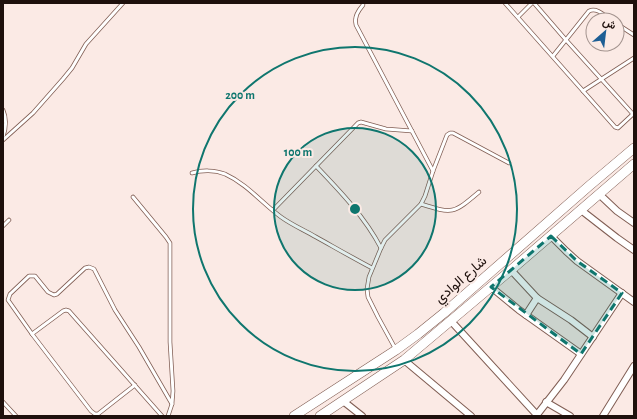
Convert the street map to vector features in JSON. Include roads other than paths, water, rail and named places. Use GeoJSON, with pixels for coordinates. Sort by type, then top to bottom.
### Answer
{"type":"FeatureCollection","features":[{"type":"Feature","properties":{"kind":"main road","name":"شارع الوادي"},"geometry":{"type":"LineString","coordinates":[[294,416],[396,350],[444,313],[634,148]]}},
{"type":"Feature","properties":{"kind":"main road","name":"شارع الوادي"},"geometry":{"type":"LineString","coordinates":[[322,416],[404,360],[634,164]]}},
{"type":"Feature","properties":{"kind":"street"},"geometry":{"type":"LineString","coordinates":[[599,194],[617,211],[634,223]]}},
{"type":"Feature","properties":{"kind":"street"},"geometry":{"type":"LineString","coordinates":[[581,210],[634,250]]}},
{"type":"Feature","properties":{"kind":"street"},"geometry":{"type":"LineString","coordinates":[[551,236],[577,261],[634,302]]}},
{"type":"Feature","properties":{"kind":"street"},"geometry":{"type":"LineString","coordinates":[[511,270],[537,298],[571,320],[593,337]]}},
{"type":"Feature","properties":{"kind":"street"},"geometry":{"type":"LineString","coordinates":[[491,287],[526,315],[581,354]]}},
{"type":"Feature","properties":{"kind":"street"},"geometry":{"type":"LineString","coordinates":[[451,321],[536,416],[564,380],[622,293]]}},
{"type":"Feature","properties":{"kind":"street"},"geometry":{"type":"LineString","coordinates":[[526,315],[537,298]]}},
{"type":"Feature","properties":{"kind":"street"},"geometry":{"type":"LineString","coordinates":[[404,360],[471,416]]}},
{"type":"Feature","properties":{"kind":"street"},"geometry":{"type":"LineString","coordinates":[[603,416],[634,366]]}},
{"type":"Feature","properties":{"kind":"street"},"geometry":{"type":"LineString","coordinates":[[343,401],[362,416]]}},
{"type":"Feature","properties":{"kind":"street"},"geometry":{"type":"LineString","coordinates":[[546,402],[568,415]]}},
{"type":"Feature","properties":{"kind":"lane"},"geometry":{"type":"LineString","coordinates":[[3,138],[33,113],[58,85],[72,68],[86,44],[123,3]]}},
{"type":"Feature","properties":{"kind":"lane"},"geometry":{"type":"LineString","coordinates":[[505,3],[615,127],[618,128],[632,115],[632,113],[602,79],[533,3],[518,17]]}},
{"type":"Feature","properties":{"kind":"lane"},"geometry":{"type":"LineString","coordinates":[[363,4],[355,17],[356,25],[433,171]]}},
{"type":"Feature","properties":{"kind":"lane"},"geometry":{"type":"LineString","coordinates":[[587,12],[592,9],[599,12]]}},
{"type":"Feature","properties":{"kind":"lane"},"geometry":{"type":"LineString","coordinates":[[553,56],[585,15]]}},
{"type":"Feature","properties":{"kind":"lane"},"geometry":{"type":"LineString","coordinates":[[625,29],[634,35]]}},
{"type":"Feature","properties":{"kind":"lane"},"geometry":{"type":"LineString","coordinates":[[583,91],[634,58]]}},
{"type":"Feature","properties":{"kind":"lane"},"geometry":{"type":"LineString","coordinates":[[3,110],[6,121],[3,138]]}},
{"type":"Feature","properties":{"kind":"lane"},"geometry":{"type":"LineString","coordinates":[[273,210],[361,122],[386,129],[412,131]]}},
{"type":"Feature","properties":{"kind":"lane"},"geometry":{"type":"LineString","coordinates":[[396,350],[368,297],[367,289],[372,268],[385,240],[421,204],[446,135],[453,133],[509,163]]}},
{"type":"Feature","properties":{"kind":"lane"},"geometry":{"type":"LineString","coordinates":[[316,166],[354,208],[376,239],[380,248]]}},
{"type":"Feature","properties":{"kind":"lane"},"geometry":{"type":"LineString","coordinates":[[192,172],[208,171],[224,174],[246,187],[290,222],[372,268]]}},
{"type":"Feature","properties":{"kind":"lane"},"geometry":{"type":"LineString","coordinates":[[421,204],[442,210],[456,210],[479,192]]}},
{"type":"Feature","properties":{"kind":"lane"},"geometry":{"type":"LineString","coordinates":[[133,197],[170,242],[170,342],[173,391],[172,404],[168,416]]}},
{"type":"Feature","properties":{"kind":"lane"},"geometry":{"type":"LineString","coordinates":[[3,226],[9,220]]}},
{"type":"Feature","properties":{"kind":"lane"},"geometry":{"type":"LineString","coordinates":[[135,385],[98,414],[95,414],[91,411],[32,334],[8,300],[10,294],[29,276],[32,275],[35,276],[48,292],[54,295],[57,294],[85,268],[92,267],[115,310],[139,347],[172,404]]}},
{"type":"Feature","properties":{"kind":"lane"},"geometry":{"type":"LineString","coordinates":[[32,334],[64,311],[69,311],[162,416]]}},
{"type":"Feature","properties":{"kind":"lane"},"geometry":{"type":"LineString","coordinates":[[3,402],[16,416]]}}]}
